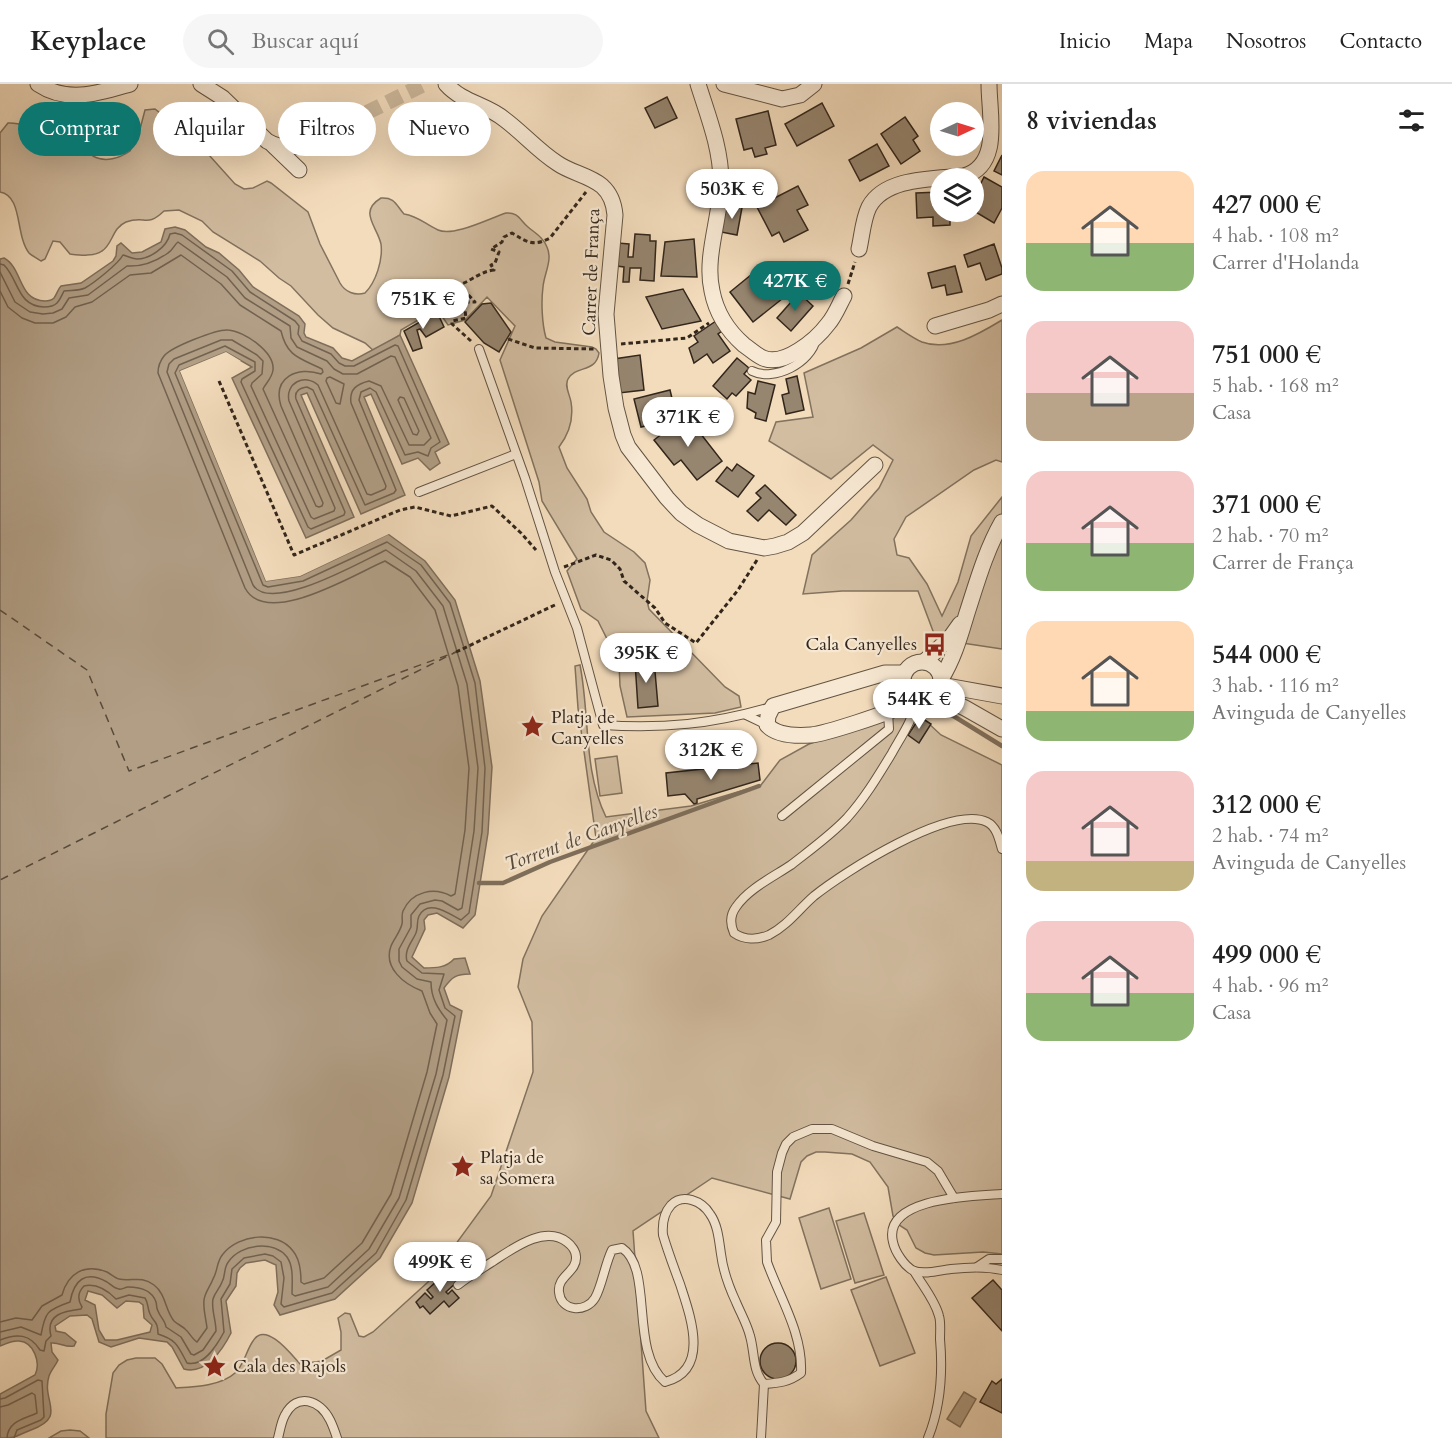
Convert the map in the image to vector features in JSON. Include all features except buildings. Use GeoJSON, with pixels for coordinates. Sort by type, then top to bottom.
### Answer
{"type":"FeatureCollection","features":[{"type":"Feature","properties":{"kind":"street"},"geometry":{"type":"LineString","coordinates":[[38,84],[55,92],[77,96],[92,95],[130,84]]}},
{"type":"Feature","properties":{"kind":"street"},"geometry":{"type":"LineString","coordinates":[[201,84],[223,98],[299,170]]}},
{"type":"Feature","properties":{"kind":"street","name":"Carrer de França"},"geometry":{"type":"LineString","coordinates":[[446,84],[455,94],[504,118],[522,136],[558,164],[593,180],[609,194],[614,202],[615,215],[606,314],[611,376],[623,435],[642,466],[681,513],[729,541],[764,548],[788,542],[802,533],[875,465]]}},
{"type":"Feature","properties":{"kind":"street"},"geometry":{"type":"LineString","coordinates":[[698,84],[720,161],[720,203],[710,278],[712,292],[721,316],[739,340],[758,356],[768,360],[778,360],[789,357],[829,324],[844,296]]}},
{"type":"Feature","properties":{"kind":"street"},"geometry":{"type":"LineString","coordinates":[[724,84],[782,99],[800,95],[814,84]]}},
{"type":"Feature","properties":{"kind":"street"},"geometry":{"type":"LineString","coordinates":[[859,249],[869,207],[882,192],[902,184],[970,175],[983,165],[990,152],[993,137],[989,84]]}},
{"type":"Feature","properties":{"kind":"street"},"geometry":{"type":"LineString","coordinates":[[273,145],[278,146]]}},
{"type":"Feature","properties":{"kind":"street"},"geometry":{"type":"LineString","coordinates":[[935,326],[1002,304]]}},
{"type":"Feature","properties":{"kind":"street"},"geometry":{"type":"LineString","coordinates":[[904,673],[885,673],[772,706],[767,725],[772,731],[782,734],[812,735],[888,712],[914,698],[930,698],[939,686],[955,652],[994,537],[1002,522]]}},
{"type":"Feature","properties":{"kind":"street"},"geometry":{"type":"LineString","coordinates":[[925,661],[950,638],[967,615]]}},
{"type":"Feature","properties":{"kind":"street"},"geometry":{"type":"LineString","coordinates":[[914,698],[903,686],[904,673],[912,663],[925,661],[933,664],[939,670],[939,686],[965,708],[1002,729]]}},
{"type":"Feature","properties":{"kind":"street"},"geometry":{"type":"LineString","coordinates":[[939,686],[1002,696]]}},
{"type":"Feature","properties":{"kind":"lane"},"geometry":{"type":"LineString","coordinates":[[752,371],[759,374],[776,373],[795,366],[814,348],[817,335]]}},
{"type":"Feature","properties":{"kind":"lane"},"geometry":{"type":"LineString","coordinates":[[479,349],[555,572],[577,628],[603,725],[647,728],[698,723],[746,714],[772,706]]}},
{"type":"Feature","properties":{"kind":"lane"},"geometry":{"type":"LineString","coordinates":[[419,492],[516,454]]}},
{"type":"Feature","properties":{"kind":"lane"},"geometry":{"type":"LineString","coordinates":[[914,698],[915,713],[875,782],[848,817],[823,840],[736,906],[731,917],[731,927],[734,933],[747,939],[767,936],[839,878],[889,849],[938,825],[962,819],[987,822],[998,834],[1002,849]]}},
{"type":"Feature","properties":{"kind":"lane"},"geometry":{"type":"LineString","coordinates":[[782,816],[889,729],[888,712]]}},
{"type":"Feature","properties":{"kind":"lane"},"geometry":{"type":"LineString","coordinates":[[746,714],[767,725]]}},
{"type":"Feature","properties":{"kind":"lane"},"geometry":{"type":"LineString","coordinates":[[764,1384],[783,1383],[801,1373],[798,1342],[765,1252],[766,1240],[776,1222],[777,1172],[786,1144],[793,1137],[812,1129],[821,1128],[841,1132],[873,1146],[927,1162],[939,1171],[954,1198]]}},
{"type":"Feature","properties":{"kind":"lane"},"geometry":{"type":"LineString","coordinates":[[928,1438],[935,1422],[942,1384],[939,1315],[914,1271],[903,1261],[894,1247],[891,1234],[894,1224],[902,1215],[941,1199],[1002,1194]]}},
{"type":"Feature","properties":{"kind":"lane"},"geometry":{"type":"LineString","coordinates":[[458,1285],[474,1272],[518,1246],[536,1238],[556,1236],[572,1246],[576,1256],[574,1266],[558,1287],[559,1296],[564,1305],[572,1309],[582,1308],[590,1304],[596,1296],[612,1250],[622,1248],[629,1253],[637,1270],[643,1330],[654,1368],[665,1382],[674,1380],[688,1366],[692,1358],[693,1329],[686,1300],[663,1235],[662,1225],[669,1207],[677,1200],[686,1199],[697,1202],[705,1208],[715,1222],[729,1287],[746,1322],[755,1368],[764,1384],[761,1438]]}},
{"type":"Feature","properties":{"kind":"lane"},"geometry":{"type":"LineString","coordinates":[[977,1267],[989,1259],[1002,1259]]}},
{"type":"Feature","properties":{"kind":"lane"},"geometry":{"type":"LineString","coordinates":[[914,1271],[977,1267],[1002,1270]]}},
{"type":"Feature","properties":{"kind":"lane"},"geometry":{"type":"LineString","coordinates":[[278,1438],[284,1416],[291,1407],[299,1401],[309,1400],[319,1405],[330,1419],[337,1438]]}},
{"type":"Feature","properties":{"kind":"path"},"geometry":{"type":"LineString","coordinates":[[479,349],[452,324],[452,321],[466,318],[464,302],[475,302],[459,285],[468,282],[482,271],[494,270],[491,265],[495,263],[499,252],[491,249],[502,242],[504,237],[512,233],[530,244],[550,238],[593,180]]}},
{"type":"Feature","properties":{"kind":"path"},"geometry":{"type":"LineString","coordinates":[[219,381],[294,555],[400,510],[415,507],[451,516],[492,507],[521,533],[555,572],[596,555],[610,560],[620,569],[624,580],[655,608],[665,623],[696,643],[738,590],[764,548]]}},
{"type":"Feature","properties":{"kind":"path"},"geometry":{"type":"LineString","coordinates":[[456,652],[566,600]]}},
{"type":"Feature","properties":{"kind":"shaded area"},"geometry":{"type":"Polygon","coordinates":[[[153,109],[153,156],[210,156],[235,184],[244,189],[253,188],[267,181],[271,183],[308,212],[320,244],[340,283],[347,291],[354,294],[365,293],[378,270],[381,244],[370,214],[374,203],[381,198],[392,200],[404,214],[445,231],[462,229],[506,213],[518,217],[541,238],[549,252],[542,299],[546,338],[555,342],[592,347],[599,353],[594,364],[576,372],[567,382],[572,409],[571,421],[566,437],[559,447],[567,468],[604,532],[634,552],[645,563],[650,580],[647,601],[649,609],[725,687],[739,696],[741,707],[715,713],[627,717],[620,686],[619,663],[598,621],[581,609],[567,571],[577,559],[542,501],[539,482],[500,360],[515,326],[487,297],[465,320],[448,325],[437,309],[401,330],[400,335],[374,351],[365,343],[333,328],[291,286],[260,261],[213,232],[202,221],[179,210],[164,211],[149,220],[126,222],[118,228],[106,248],[95,254],[70,254],[60,242],[53,241],[45,259],[41,261],[29,253],[22,236],[16,208],[7,195],[0,192],[0,133],[8,123],[18,124],[18,156],[93,156],[112,159],[122,156],[141,156],[141,125],[145,110],[153,109]]]}},
{"type":"Feature","properties":{"kind":"shaded area"},"geometry":{"type":"Polygon","coordinates":[[[1002,320],[1002,462],[996,460],[974,470],[906,517],[894,539],[897,555],[909,558],[927,584],[942,616],[958,582],[971,536],[1002,497],[1002,649],[936,639],[918,591],[842,591],[803,594],[812,555],[851,520],[879,488],[893,460],[873,445],[831,479],[769,441],[776,422],[813,417],[804,373],[861,348],[897,327],[922,342],[943,345],[974,336],[1002,320]]]}},
{"type":"Feature","properties":{"kind":"shaded area"},"geometry":{"type":"Polygon","coordinates":[[[580,665],[590,761],[606,817],[691,806],[761,785],[780,760],[809,744],[913,709],[941,735],[1002,765],[1002,1254],[983,1252],[934,1255],[925,1253],[916,1248],[907,1230],[899,1225],[893,1216],[888,1187],[870,1162],[852,1154],[816,1152],[801,1162],[790,1199],[712,1178],[633,1231],[646,1411],[659,1438],[106,1438],[106,1414],[113,1373],[119,1365],[136,1358],[155,1358],[162,1364],[176,1388],[207,1385],[222,1381],[235,1373],[253,1341],[264,1334],[278,1341],[300,1364],[322,1361],[341,1350],[338,1318],[345,1313],[350,1314],[359,1336],[364,1337],[373,1332],[428,1282],[491,1196],[533,1072],[532,1022],[518,987],[523,959],[542,916],[596,838],[578,708],[575,666],[580,665]]]}},
{"type":"Feature","properties":{"kind":"shaded area"},"geometry":{"type":"Polygon","coordinates":[[[617,756],[622,793],[600,796],[595,759],[617,756]]]}},
{"type":"Feature","properties":{"kind":"shaded area"},"geometry":{"type":"Polygon","coordinates":[[[829,1208],[851,1279],[821,1289],[799,1218],[829,1208]]]}},
{"type":"Feature","properties":{"kind":"shaded area"},"geometry":{"type":"Polygon","coordinates":[[[864,1213],[884,1275],[855,1283],[836,1221],[864,1213]]]}},
{"type":"Feature","properties":{"kind":"shaded area"},"geometry":{"type":"Polygon","coordinates":[[[886,1277],[915,1353],[880,1366],[851,1290],[886,1277]]]}},
{"type":"Feature","properties":{"kind":"shaded area"},"geometry":{"type":"Polygon","coordinates":[[[61,1431],[80,1431],[89,1438],[49,1438],[61,1431]]]}},
{"type":"Feature","properties":{"kind":"water"},"geometry":{"type":"Polygon","coordinates":[[[175,227],[185,230],[206,247],[219,253],[239,270],[253,287],[299,316],[305,324],[306,337],[333,348],[342,358],[352,361],[400,335],[449,444],[435,452],[440,463],[430,470],[418,458],[402,464],[371,394],[364,397],[405,495],[361,514],[307,393],[301,395],[354,517],[306,538],[232,378],[252,367],[226,352],[180,371],[266,581],[300,576],[388,534],[425,561],[455,600],[480,681],[492,767],[488,833],[475,915],[463,928],[437,913],[428,915],[424,920],[425,929],[412,957],[424,968],[440,967],[454,959],[465,958],[470,974],[455,977],[444,988],[450,1005],[462,1011],[449,1077],[412,1203],[380,1258],[335,1299],[280,1315],[274,1305],[278,1292],[276,1265],[265,1260],[246,1263],[237,1273],[236,1286],[226,1301],[231,1333],[213,1359],[200,1368],[192,1370],[184,1369],[167,1342],[139,1338],[111,1347],[99,1342],[92,1319],[87,1315],[70,1316],[55,1326],[56,1331],[65,1333],[76,1342],[74,1346],[51,1343],[52,1352],[58,1360],[47,1385],[51,1414],[42,1425],[10,1438],[0,1438],[0,1394],[35,1375],[37,1359],[29,1345],[24,1342],[14,1341],[0,1346],[0,259],[4,258],[15,269],[30,296],[36,300],[48,301],[54,298],[61,286],[81,283],[113,261],[117,246],[121,243],[132,253],[142,252],[161,242],[165,229],[175,227]],[[88,1291],[85,1300],[95,1305],[99,1330],[105,1340],[117,1340],[150,1332],[152,1325],[144,1318],[143,1305],[139,1302],[126,1301],[117,1308],[102,1295],[88,1291]]]}},
{"type":"Feature","properties":{"kind":"water"},"geometry":{"type":"Polygon","coordinates":[[[964,1392],[976,1399],[960,1427],[947,1419],[964,1392]]]}},
{"type":"Feature","properties":{"kind":"pier"},"geometry":{"type":"Polygon","coordinates":[[[226,352],[241,361],[238,362],[226,355],[184,372],[268,578],[299,573],[387,531],[391,533],[300,576],[266,581],[180,371],[226,352]]]}},
{"type":"Feature","properties":{"kind":"waterway","name":"Torrent de Canyelles"},"geometry":{"type":"LineString","coordinates":[[927,709],[947,712],[1002,746]]}},
{"type":"Feature","properties":{"kind":"waterway","name":"Torrent de Canyelles"},"geometry":{"type":"LineString","coordinates":[[479,883],[503,883],[550,862],[759,786]]}},
{"type":"Feature","properties":{"kind":"ferry route"},"geometry":{"type":"LineString","coordinates":[[0,610],[87,670],[129,771],[456,652],[0,880]]}},
{"type":"Feature","properties":{"kind":"tunnel"},"geometry":{"type":"LineString","coordinates":[[376,108],[425,84]]}},
{"type":"Feature","properties":{"kind":"place","name":"Cala Canyelles"},"geometry":{"type":"Point","coordinates":[935,644]}},
{"type":"Feature","properties":{"kind":"place","name":"Platja de Canyelles"},"geometry":{"type":"Point","coordinates":[533,727]}},
{"type":"Feature","properties":{"kind":"place","name":"Platja de sa Somera"},"geometry":{"type":"Point","coordinates":[462,1167]}},
{"type":"Feature","properties":{"kind":"place","name":"Cala des Rajols"},"geometry":{"type":"Point","coordinates":[215,1366]}}]}
